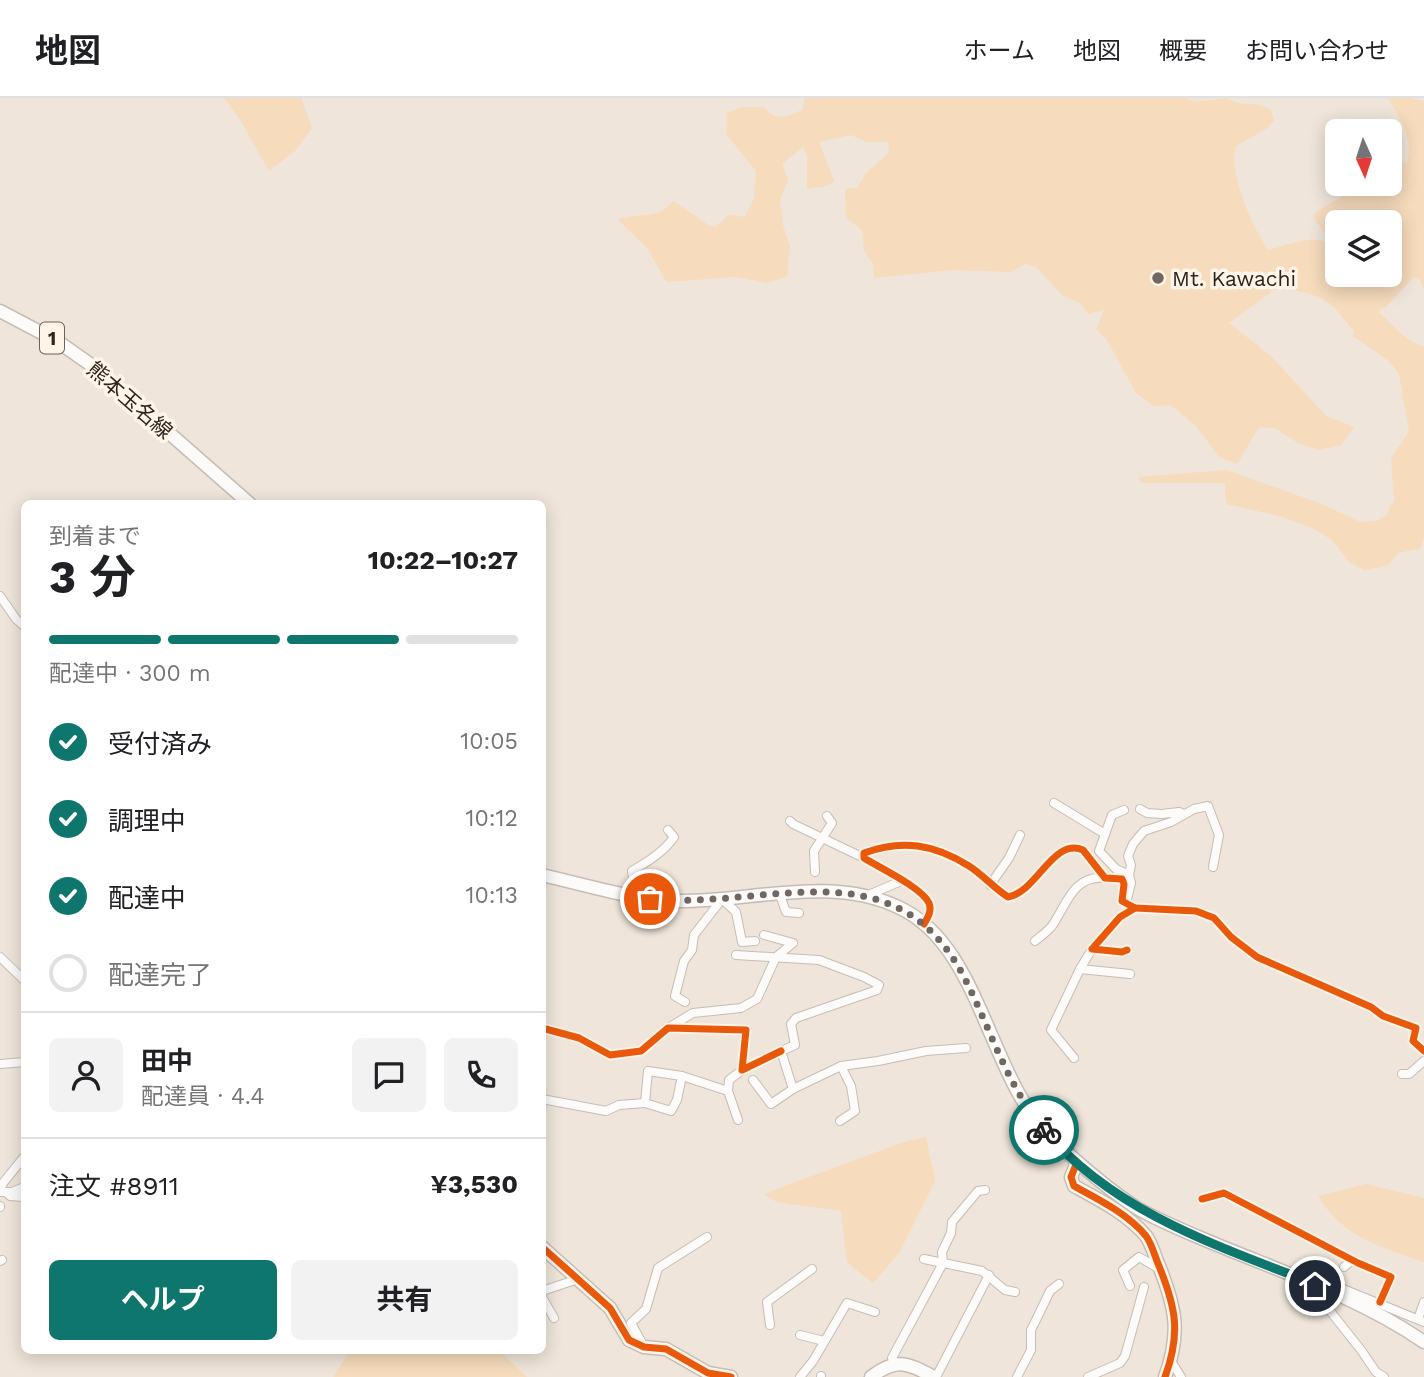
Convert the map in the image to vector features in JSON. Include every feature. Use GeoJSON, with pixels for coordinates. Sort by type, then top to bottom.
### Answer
{"type":"FeatureCollection","features":[{"type":"Feature","properties":{"kind":"main road","name":"熊本玉名線"},"geometry":{"type":"LineString","coordinates":[[0,311],[57,341],[101,372],[245,500]]}},
{"type":"Feature","properties":{"kind":"main road"},"geometry":{"type":"LineString","coordinates":[[546,876],[628,895],[674,901],[835,891],[866,896],[896,906],[924,923],[942,942],[957,964],[1016,1091],[1051,1138],[1077,1162],[1137,1208],[1194,1235],[1305,1280],[1374,1313],[1424,1342]]}},
{"type":"Feature","properties":{"kind":"main road"},"geometry":{"type":"LineString","coordinates":[[1077,1162],[1071,1177],[1074,1186],[1105,1203],[1146,1237],[1159,1268],[1174,1306],[1175,1338],[1165,1377]]}},
{"type":"Feature","properties":{"kind":"main road"},"geometry":{"type":"LineString","coordinates":[[546,1251],[610,1308],[629,1340],[644,1347],[666,1349],[699,1369],[732,1377]]}},
{"type":"Feature","properties":{"kind":"main road"},"geometry":{"type":"LineString","coordinates":[[871,1377],[883,1368],[895,1364],[914,1366],[935,1377]]}},
{"type":"Feature","properties":{"kind":"street"},"geometry":{"type":"LineString","coordinates":[[0,596],[21,623]]}},
{"type":"Feature","properties":{"kind":"street"},"geometry":{"type":"LineString","coordinates":[[1054,803],[1105,834]]}},
{"type":"Feature","properties":{"kind":"street"},"geometry":{"type":"LineString","coordinates":[[1127,902],[1131,883],[1128,856],[1133,844],[1144,831],[1171,822],[1194,809],[1208,806],[1219,835],[1213,867]]}},
{"type":"Feature","properties":{"kind":"street"},"geometry":{"type":"LineString","coordinates":[[1140,809],[1147,813],[1184,814]]}},
{"type":"Feature","properties":{"kind":"street"},"geometry":{"type":"LineString","coordinates":[[1124,810],[1112,815],[1100,851],[1116,869],[1129,875]]}},
{"type":"Feature","properties":{"kind":"street"},"geometry":{"type":"LineString","coordinates":[[815,872],[814,851],[832,823],[827,816]]}},
{"type":"Feature","properties":{"kind":"street"},"geometry":{"type":"LineString","coordinates":[[790,821],[864,858],[921,894],[930,904],[930,913],[924,923]]}},
{"type":"Feature","properties":{"kind":"street"},"geometry":{"type":"LineString","coordinates":[[668,830],[674,837],[670,842],[650,860],[632,871],[633,879],[655,886],[674,901]]}},
{"type":"Feature","properties":{"kind":"street"},"geometry":{"type":"LineString","coordinates":[[990,884],[1009,858],[1020,835]]}},
{"type":"Feature","properties":{"kind":"street"},"geometry":{"type":"LineString","coordinates":[[864,858],[864,853],[885,846],[902,844],[924,847],[949,855],[971,867],[1008,897],[1017,896],[1025,890],[1060,851],[1070,848],[1083,850],[1105,878]]}},
{"type":"Feature","properties":{"kind":"street"},"geometry":{"type":"LineString","coordinates":[[1035,941],[1050,929],[1076,886],[1085,880],[1122,879],[1125,884],[1122,901],[1135,908]]}},
{"type":"Feature","properties":{"kind":"street"},"geometry":{"type":"LineString","coordinates":[[866,896],[901,881]]}},
{"type":"Feature","properties":{"kind":"street"},"geometry":{"type":"LineString","coordinates":[[780,895],[786,912],[799,913]]}},
{"type":"Feature","properties":{"kind":"street"},"geometry":{"type":"LineString","coordinates":[[685,1002],[676,996],[684,961],[692,950],[694,934],[722,900],[736,912],[742,942],[755,941]]}},
{"type":"Feature","properties":{"kind":"street"},"geometry":{"type":"LineString","coordinates":[[1074,1058],[1051,1030],[1092,948],[1120,917],[1135,908],[1196,911],[1214,918],[1231,937],[1257,957],[1371,1007],[1384,1016],[1420,1029],[1413,1041],[1424,1051]]}},
{"type":"Feature","properties":{"kind":"street"},"geometry":{"type":"LineString","coordinates":[[546,1029],[579,1038],[610,1055],[641,1051],[668,1028],[693,1013],[741,1008],[757,999],[776,957],[793,943],[764,935]]}},
{"type":"Feature","properties":{"kind":"street"},"geometry":{"type":"LineString","coordinates":[[1092,948],[1122,952],[1127,950]]}},
{"type":"Feature","properties":{"kind":"street"},"geometry":{"type":"LineString","coordinates":[[736,955],[819,960],[864,976],[879,985],[877,990],[796,1018],[791,1024],[795,1045],[742,1070],[729,1080],[728,1091],[738,1120]]}},
{"type":"Feature","properties":{"kind":"street"},"geometry":{"type":"LineString","coordinates":[[0,957],[21,977]]}},
{"type":"Feature","properties":{"kind":"street"},"geometry":{"type":"LineString","coordinates":[[1080,969],[1130,974]]}},
{"type":"Feature","properties":{"kind":"street"},"geometry":{"type":"LineString","coordinates":[[668,1028],[746,1030],[742,1070]]}},
{"type":"Feature","properties":{"kind":"street"},"geometry":{"type":"LineString","coordinates":[[753,1080],[771,1104],[793,1089],[841,1066],[926,1051],[966,1048]]}},
{"type":"Feature","properties":{"kind":"street"},"geometry":{"type":"LineString","coordinates":[[781,1051],[793,1089]]}},
{"type":"Feature","properties":{"kind":"street"},"geometry":{"type":"LineString","coordinates":[[1402,1074],[1409,1074],[1424,1061]]}},
{"type":"Feature","properties":{"kind":"street"},"geometry":{"type":"LineString","coordinates":[[0,1064],[21,1062]]}},
{"type":"Feature","properties":{"kind":"street"},"geometry":{"type":"LineString","coordinates":[[840,1121],[855,1111],[850,1086],[841,1066]]}},
{"type":"Feature","properties":{"kind":"street"},"geometry":{"type":"LineString","coordinates":[[645,1103],[648,1071],[682,1076],[728,1091]]}},
{"type":"Feature","properties":{"kind":"street"},"geometry":{"type":"LineString","coordinates":[[546,1100],[606,1111],[619,1105],[645,1103],[671,1111],[677,1100],[682,1076]]}},
{"type":"Feature","properties":{"kind":"street"},"geometry":{"type":"LineString","coordinates":[[2,1192],[3,1183],[21,1161]]}},
{"type":"Feature","properties":{"kind":"street"},"geometry":{"type":"LineString","coordinates":[[2,1192],[21,1189]]}},
{"type":"Feature","properties":{"kind":"street"},"geometry":{"type":"LineString","coordinates":[[895,1364],[892,1358],[943,1263],[942,1252],[951,1233],[951,1222],[978,1191],[985,1190]]}},
{"type":"Feature","properties":{"kind":"street"},"geometry":{"type":"LineString","coordinates":[[2,1192],[21,1197]]}},
{"type":"Feature","properties":{"kind":"street"},"geometry":{"type":"LineString","coordinates":[[1202,1199],[1224,1193],[1352,1260],[1391,1277],[1380,1302]]}},
{"type":"Feature","properties":{"kind":"street"},"geometry":{"type":"LineString","coordinates":[[644,1347],[631,1323],[646,1309],[658,1268],[707,1237]]}},
{"type":"Feature","properties":{"kind":"street"},"geometry":{"type":"LineString","coordinates":[[1130,1286],[1123,1270],[1139,1257],[1159,1268]]}},
{"type":"Feature","properties":{"kind":"street"},"geometry":{"type":"LineString","coordinates":[[925,1259],[982,1271],[1005,1290],[1015,1292]]}},
{"type":"Feature","properties":{"kind":"street"},"geometry":{"type":"LineString","coordinates":[[1344,1267],[1352,1260]]}},
{"type":"Feature","properties":{"kind":"street"},"geometry":{"type":"LineString","coordinates":[[770,1325],[767,1302],[812,1269]]}},
{"type":"Feature","properties":{"kind":"street"},"geometry":{"type":"LineString","coordinates":[[935,1377],[989,1275]]}},
{"type":"Feature","properties":{"kind":"street"},"geometry":{"type":"LineString","coordinates":[[546,1290],[578,1279]]}},
{"type":"Feature","properties":{"kind":"street"},"geometry":{"type":"LineString","coordinates":[[1305,1280],[1321,1280],[1421,1321],[1424,1302]]}},
{"type":"Feature","properties":{"kind":"street"},"geometry":{"type":"LineString","coordinates":[[1305,1280],[1376,1372],[1384,1377]]}},
{"type":"Feature","properties":{"kind":"street"},"geometry":{"type":"LineString","coordinates":[[1017,1377],[1031,1350],[1031,1330],[1050,1291],[1059,1284]]}},
{"type":"Feature","properties":{"kind":"street"},"geometry":{"type":"LineString","coordinates":[[1088,1377],[1120,1363],[1125,1356],[1144,1287]]}},
{"type":"Feature","properties":{"kind":"street"},"geometry":{"type":"LineString","coordinates":[[800,1377],[847,1303],[875,1312]]}},
{"type":"Feature","properties":{"kind":"street"},"geometry":{"type":"LineString","coordinates":[[546,1304],[554,1318]]}},
{"type":"Feature","properties":{"kind":"street"},"geometry":{"type":"LineString","coordinates":[[800,1335],[824,1341]]}},
{"type":"Feature","properties":{"kind":"street"},"geometry":{"type":"LineString","coordinates":[[1171,1361],[1181,1377]]}},
{"type":"Feature","properties":{"kind":"shaded area"},"geometry":{"type":"Polygon","coordinates":[[[224,98],[301,98],[312,128],[296,150],[269,171],[239,118],[224,98]]]}},
{"type":"Feature","properties":{"kind":"shaded area"},"geometry":{"type":"Polygon","coordinates":[[[805,98],[1187,98],[1194,102],[1227,98],[1237,103],[1261,105],[1271,110],[1274,121],[1266,129],[1236,146],[1234,157],[1243,199],[1268,250],[1305,240],[1320,240],[1325,242],[1325,287],[1402,287],[1402,210],[1325,210],[1325,233],[1314,215],[1344,196],[1402,196],[1402,163],[1407,162],[1409,145],[1402,119],[1388,98],[1424,101],[1424,289],[1419,278],[1413,277],[1390,303],[1378,312],[1404,336],[1424,347],[1424,536],[1421,548],[1398,553],[1387,566],[1364,570],[1350,563],[1333,541],[1315,529],[1283,517],[1227,504],[1225,483],[1140,483],[1139,477],[1227,470],[1324,505],[1360,522],[1377,521],[1387,515],[1394,500],[1391,459],[1409,431],[1399,374],[1389,361],[1353,336],[1354,331],[1327,302],[1281,285],[1229,323],[1272,357],[1326,416],[1354,427],[1341,445],[1319,450],[1298,443],[1275,428],[1259,427],[1237,464],[1219,457],[1196,426],[1171,405],[1154,406],[1136,393],[1107,340],[1096,329],[1104,310],[1088,314],[1080,303],[1062,295],[1036,267],[1025,264],[1011,272],[952,270],[874,278],[874,266],[864,250],[862,230],[846,218],[845,189],[857,188],[866,173],[889,153],[888,142],[867,142],[851,135],[819,142],[834,181],[827,186],[807,189],[807,156],[803,147],[782,164],[788,179],[780,201],[783,225],[790,247],[787,276],[768,283],[735,277],[666,282],[648,249],[618,220],[660,212],[673,201],[710,226],[715,227],[729,215],[745,217],[754,198],[756,171],[726,134],[727,113],[742,107],[764,107],[773,115],[791,115],[802,110],[805,98]]]}},
{"type":"Feature","properties":{"kind":"shaded area"},"geometry":{"type":"Polygon","coordinates":[[[926,1137],[935,1181],[899,1253],[873,1283],[847,1262],[841,1211],[777,1202],[763,1194],[904,1142],[926,1137]]]}},
{"type":"Feature","properties":{"kind":"shaded area"},"geometry":{"type":"Polygon","coordinates":[[[1366,1184],[1424,1198],[1424,1262],[1378,1246],[1352,1231],[1339,1222],[1318,1196],[1366,1184]]]}},
{"type":"Feature","properties":{"kind":"shaded area"},"geometry":{"type":"Polygon","coordinates":[[[348,1354],[502,1354],[527,1377],[333,1377],[348,1354]]]}},
{"type":"Feature","properties":{"kind":"cycle path"},"geometry":{"type":"LineString","coordinates":[[924,924],[930,909],[925,897],[909,884],[864,858],[864,853],[905,845],[930,849],[969,866],[1008,897],[1028,886],[1054,858],[1072,848],[1083,850],[1105,878],[1122,879],[1122,901],[1135,908],[1120,917],[1092,949],[1122,952],[1127,950]]}},
{"type":"Feature","properties":{"kind":"cycle path"},"geometry":{"type":"LineString","coordinates":[[1135,908],[1196,911],[1214,918],[1231,937],[1257,957],[1371,1007],[1383,1016],[1416,1028],[1413,1041],[1424,1051]]}},
{"type":"Feature","properties":{"kind":"cycle path"},"geometry":{"type":"LineString","coordinates":[[546,1029],[579,1038],[610,1055],[641,1051],[668,1028],[746,1030],[742,1070],[781,1051]]}},
{"type":"Feature","properties":{"kind":"cycle path"},"geometry":{"type":"LineString","coordinates":[[1077,1162],[1071,1177],[1074,1186],[1131,1221],[1146,1236],[1152,1247],[1173,1308],[1175,1334],[1165,1377]]}},
{"type":"Feature","properties":{"kind":"cycle path"},"geometry":{"type":"LineString","coordinates":[[1202,1199],[1224,1193],[1358,1263],[1391,1277],[1380,1302]]}},
{"type":"Feature","properties":{"kind":"cycle path"},"geometry":{"type":"LineString","coordinates":[[546,1251],[610,1308],[629,1340],[644,1347],[666,1349],[708,1373],[731,1377]]}},
{"type":"Feature","properties":{"kind":"way so far"},"geometry":{"type":"LineString","coordinates":[[650,899],[710,900],[835,891],[876,898],[910,913],[942,942],[957,964],[1016,1091],[1044,1130]]}},
{"type":"Feature","properties":{"kind":"place","name":"Mt. Kawachi"},"geometry":{"type":"Point","coordinates":[1158,278]}},
{"type":"Feature","properties":{"kind":"route"},"geometry":{"type":"LineString","coordinates":[[1044,1130],[1077,1162],[1137,1208],[1315,1286]]}}]}
